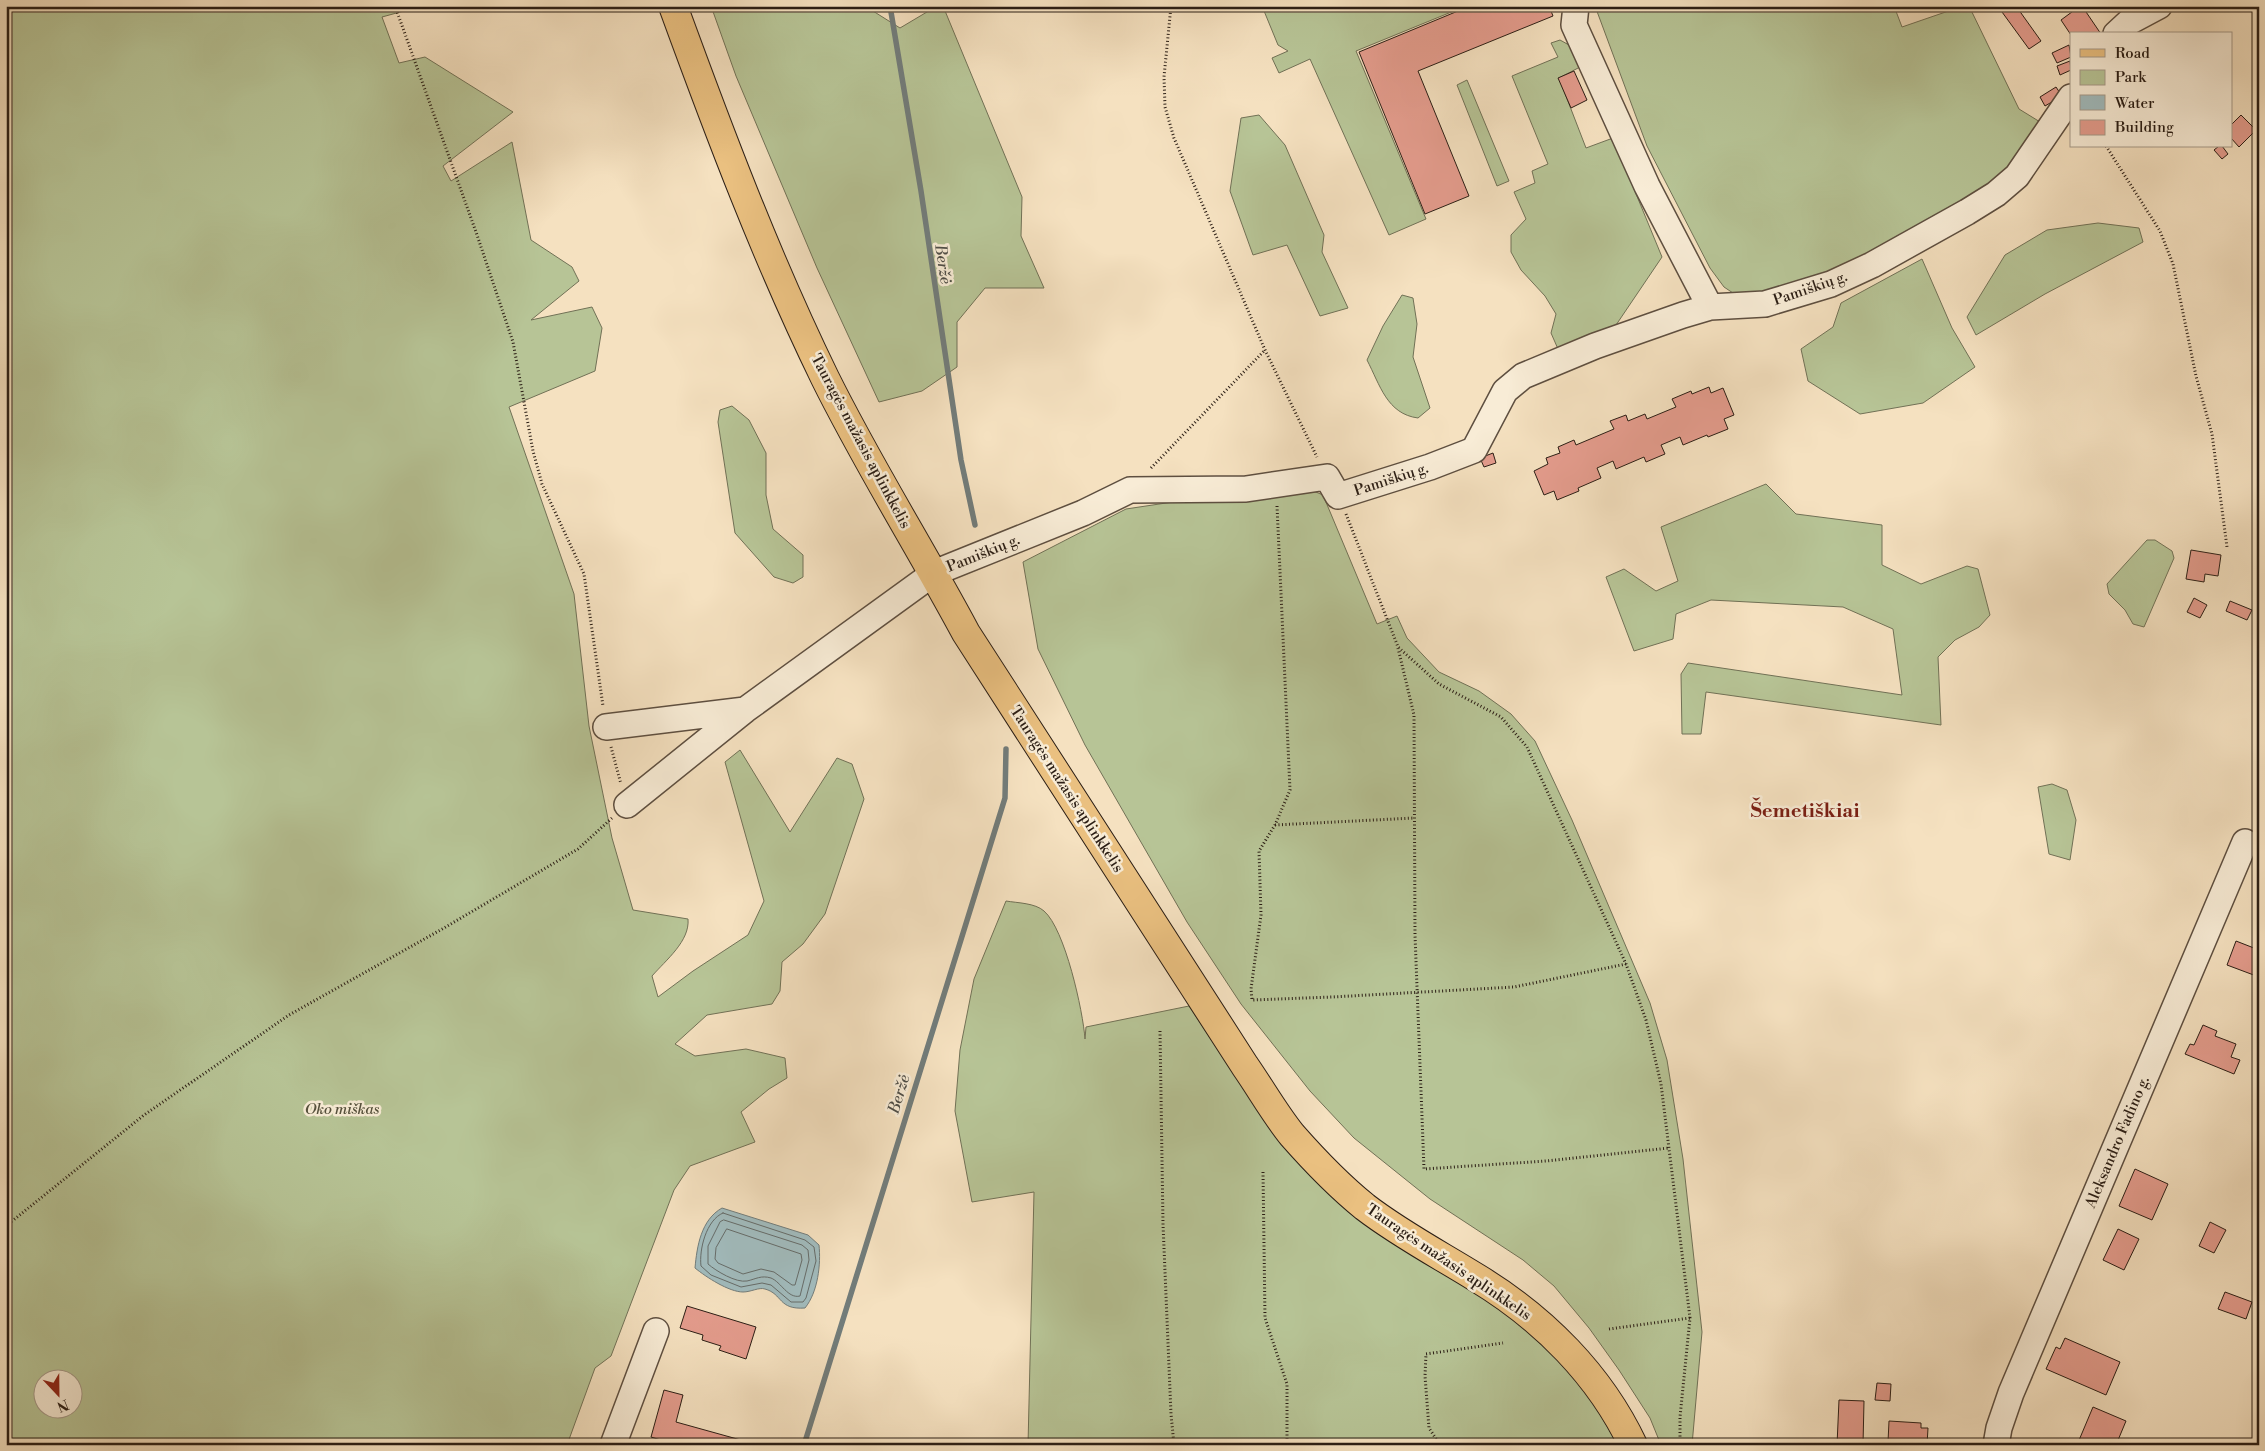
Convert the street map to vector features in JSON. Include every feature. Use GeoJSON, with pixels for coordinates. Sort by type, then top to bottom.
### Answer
{"type":"FeatureCollection","features":[{"type":"Feature","properties":{"kind":"main road","name":"Tauragės mažasis aplinkkelis"},"geometry":{"type":"LineString","coordinates":[[673,6],[733,169],[784,293],[882,486],[934,573],[966,633],[1245,1066],[1292,1134],[1332,1178],[1365,1206],[1407,1236],[1479,1279],[1530,1314],[1568,1349],[1603,1393],[1633,1445]]}},
{"type":"Feature","properties":{"kind":"street"},"geometry":{"type":"LineString","coordinates":[[1576,6],[1574,25],[1647,186],[1710,307]]}},
{"type":"Feature","properties":{"kind":"street"},"geometry":{"type":"LineString","coordinates":[[2118,32],[2129,22],[2158,6]]}},
{"type":"Feature","properties":{"kind":"street","name":"Pamiškių g."},"geometry":{"type":"LineString","coordinates":[[627,805],[745,710],[934,573],[1083,513],[1130,490],[1209,490],[1276,486],[1333,487],[1430,467],[1474,450],[1505,391],[1523,376],[1595,346],[1710,307],[1765,304],[1831,284],[1872,265],[1967,212],[1996,194],[2017,176],[2070,98]]}},
{"type":"Feature","properties":{"kind":"street"},"geometry":{"type":"LineString","coordinates":[[606,726],[745,710]]}},
{"type":"Feature","properties":{"kind":"street","name":"Aleksandro Fadino g."},"geometry":{"type":"LineString","coordinates":[[1996,1445],[1999,1428],[2011,1393],[2245,842]]}},
{"type":"Feature","properties":{"kind":"street"},"geometry":{"type":"LineString","coordinates":[[613,1445],[656,1331]]}},
{"type":"Feature","properties":{"kind":"path"},"geometry":{"type":"LineString","coordinates":[[6,1226],[144,1115],[281,1021],[444,928],[578,848],[627,805],[606,726],[584,574],[542,484],[533,451],[513,342],[476,232],[395,6]]}},
{"type":"Feature","properties":{"kind":"path"},"geometry":{"type":"LineString","coordinates":[[1171,6],[1164,77],[1166,107],[1174,138],[1265,350],[1333,487],[1367,564],[1398,647],[1414,715],[1417,993],[1424,1170],[1669,1148]]}},
{"type":"Feature","properties":{"kind":"path"},"geometry":{"type":"LineString","coordinates":[[2107,148],[2160,231],[2173,264],[2196,376],[2212,434],[2226,546]]}},
{"type":"Feature","properties":{"kind":"path"},"geometry":{"type":"LineString","coordinates":[[1130,490],[1265,350]]}},
{"type":"Feature","properties":{"kind":"path"},"geometry":{"type":"LineString","coordinates":[[1276,486],[1290,790],[1275,825],[1259,851],[1261,915],[1252,1000],[1514,987],[1626,964]]}},
{"type":"Feature","properties":{"kind":"path"},"geometry":{"type":"LineString","coordinates":[[1398,647],[1439,684],[1501,717],[1527,747],[1626,964],[1646,1020],[1659,1075],[1690,1318],[1680,1417],[1680,1445]]}},
{"type":"Feature","properties":{"kind":"path"},"geometry":{"type":"LineString","coordinates":[[1275,825],[1414,818]]}},
{"type":"Feature","properties":{"kind":"path"},"geometry":{"type":"LineString","coordinates":[[1160,1031],[1162,1224],[1174,1445]]}},
{"type":"Feature","properties":{"kind":"path"},"geometry":{"type":"LineString","coordinates":[[1263,1172],[1265,1318],[1287,1384],[1287,1445]]}},
{"type":"Feature","properties":{"kind":"path"},"geometry":{"type":"LineString","coordinates":[[1609,1329],[1690,1318]]}},
{"type":"Feature","properties":{"kind":"path"},"geometry":{"type":"LineString","coordinates":[[1440,1445],[1429,1428],[1425,1376],[1426,1354],[1503,1343]]}},
{"type":"Feature","properties":{"kind":"green space","name":"Oko miškas"},"geometry":{"type":"Polygon","coordinates":[[[6,6],[422,6],[382,17],[399,63],[425,57],[513,112],[443,166],[451,181],[512,142],[531,240],[572,267],[579,281],[531,320],[592,307],[602,328],[595,371],[509,407],[574,594],[589,726],[612,838],[633,910],[688,919],[685,935],[676,950],[652,976],[658,997],[693,971],[748,935],[764,901],[725,762],[740,750],[790,832],[837,758],[852,764],[864,799],[825,914],[803,944],[782,962],[780,991],[772,1004],[707,1015],[675,1044],[695,1056],[746,1049],[785,1058],[787,1078],[769,1089],[741,1112],[755,1142],[690,1166],[674,1190],[611,1356],[595,1368],[567,1445],[6,1445],[6,6]]]}},
{"type":"Feature","properties":{"kind":"green space"},"geometry":{"type":"Polygon","coordinates":[[[711,6],[865,6],[900,28],[937,6],[943,6],[1022,197],[1021,236],[1044,288],[985,288],[957,322],[957,367],[922,391],[879,402],[817,268],[736,76],[711,6]]]}},
{"type":"Feature","properties":{"kind":"green space"},"geometry":{"type":"Polygon","coordinates":[[[1262,6],[1466,6],[1356,51],[1426,219],[1389,235],[1310,59],[1279,73],[1272,58],[1288,51],[1278,45],[1262,6]]]}},
{"type":"Feature","properties":{"kind":"green space"},"geometry":{"type":"Polygon","coordinates":[[[1595,6],[1894,6],[1902,27],[1963,6],[1969,6],[2019,109],[2045,125],[2005,182],[1882,256],[1742,299],[1724,287],[1710,268],[1647,146],[1595,6]]]}},
{"type":"Feature","properties":{"kind":"green space"},"geometry":{"type":"Polygon","coordinates":[[[1560,40],[1569,45],[1580,67],[1559,78],[1586,148],[1613,138],[1662,257],[1614,328],[1558,349],[1551,333],[1556,314],[1545,296],[1521,270],[1511,252],[1511,235],[1526,219],[1514,192],[1535,183],[1532,171],[1548,164],[1512,76],[1558,57],[1551,43],[1560,40]]]}},
{"type":"Feature","properties":{"kind":"green space"},"geometry":{"type":"Polygon","coordinates":[[[1467,80],[1509,181],[1497,186],[1457,85],[1467,80]]]}},
{"type":"Feature","properties":{"kind":"green space"},"geometry":{"type":"Polygon","coordinates":[[[1259,115],[1285,145],[1324,235],[1322,252],[1348,308],[1320,316],[1287,245],[1253,255],[1230,191],[1241,118],[1259,115]]]}},
{"type":"Feature","properties":{"kind":"green space"},"geometry":{"type":"Polygon","coordinates":[[[2098,223],[2139,228],[2143,242],[2045,294],[1976,335],[1967,317],[2005,255],[2047,230],[2098,223]]]}},
{"type":"Feature","properties":{"kind":"green space"},"geometry":{"type":"Polygon","coordinates":[[[1922,259],[1952,328],[1975,367],[1923,403],[1860,414],[1808,381],[1801,349],[1833,327],[1841,303],[1922,259]]]}},
{"type":"Feature","properties":{"kind":"green space"},"geometry":{"type":"Polygon","coordinates":[[[1402,295],[1413,298],[1417,324],[1413,357],[1430,408],[1418,418],[1399,411],[1392,404],[1386,397],[1367,360],[1383,326],[1402,295]]]}},
{"type":"Feature","properties":{"kind":"green space"},"geometry":{"type":"Polygon","coordinates":[[[732,406],[749,420],[766,453],[766,495],[773,529],[803,555],[803,577],[793,583],[774,577],[735,533],[718,422],[720,410],[732,406]]]}},
{"type":"Feature","properties":{"kind":"green space"},"geometry":{"type":"Polygon","coordinates":[[[1766,484],[1796,514],[1882,525],[1882,565],[1921,584],[1967,566],[1978,569],[1990,615],[1979,627],[1955,640],[1938,657],[1941,725],[1706,692],[1701,734],[1682,734],[1681,674],[1688,663],[1902,695],[1893,629],[1843,607],[1711,600],[1676,614],[1673,639],[1634,651],[1606,577],[1624,569],[1656,591],[1678,581],[1661,527],[1766,484]]]}},
{"type":"Feature","properties":{"kind":"green space"},"geometry":{"type":"Polygon","coordinates":[[[1311,490],[1323,495],[1377,624],[1397,616],[1407,638],[1439,672],[1479,691],[1511,714],[1535,741],[1572,820],[1650,1003],[1667,1060],[1683,1159],[1702,1332],[1692,1445],[1661,1445],[1650,1418],[1619,1370],[1589,1328],[1554,1286],[1523,1260],[1430,1199],[1354,1138],[1310,1091],[1241,1004],[1187,922],[1085,745],[1038,649],[1023,562],[1126,509],[1186,500],[1311,490]]]}},
{"type":"Feature","properties":{"kind":"green space"},"geometry":{"type":"Polygon","coordinates":[[[2147,540],[2155,540],[2172,551],[2174,558],[2144,627],[2133,624],[2125,610],[2109,594],[2107,584],[2147,540]]]}},
{"type":"Feature","properties":{"kind":"green space"},"geometry":{"type":"Polygon","coordinates":[[[2052,784],[2067,790],[2076,820],[2070,860],[2049,854],[2038,787],[2052,784]]]}},
{"type":"Feature","properties":{"kind":"green space"},"geometry":{"type":"Polygon","coordinates":[[[1006,901],[1036,906],[1044,911],[1052,921],[1072,971],[1081,1010],[1085,1039],[1086,1027],[1189,1006],[1266,1122],[1465,1284],[1511,1316],[1556,1358],[1587,1392],[1618,1445],[1028,1445],[1034,1192],[972,1202],[955,1111],[960,1050],[974,979],[1006,901]]]}},
{"type":"Feature","properties":{"kind":"water"},"geometry":{"type":"Polygon","coordinates":[[[722,1208],[808,1235],[819,1245],[818,1278],[813,1294],[805,1308],[790,1307],[771,1291],[765,1289],[743,1292],[731,1290],[711,1280],[695,1268],[701,1234],[709,1219],[722,1208]]]}},
{"type":"Feature","properties":{"kind":"building"},"geometry":{"type":"Polygon","coordinates":[[[1470,6],[1549,6],[1553,16],[1418,71],[1469,196],[1425,214],[1359,52],[1470,6]]]}},
{"type":"Feature","properties":{"kind":"building"},"geometry":{"type":"Polygon","coordinates":[[[2010,6],[2016,6],[2041,41],[2029,49],[2002,12],[2010,6]]]}},
{"type":"Feature","properties":{"kind":"building"},"geometry":{"type":"Polygon","coordinates":[[[2082,6],[2100,32],[2070,34],[2061,20],[2082,6]]]}},
{"type":"Feature","properties":{"kind":"building"},"geometry":{"type":"Polygon","coordinates":[[[2069,45],[2070,57],[2057,63],[2052,53],[2069,45]]]}},
{"type":"Feature","properties":{"kind":"building"},"geometry":{"type":"Polygon","coordinates":[[[2070,61],[2070,70],[2060,75],[2057,66],[2070,61]]]}},
{"type":"Feature","properties":{"kind":"building"},"geometry":{"type":"Polygon","coordinates":[[[1574,71],[1587,100],[1571,108],[1558,78],[1574,71]]]}},
{"type":"Feature","properties":{"kind":"building"},"geometry":{"type":"Polygon","coordinates":[[[2056,87],[2062,96],[2045,106],[2040,97],[2056,87]]]}},
{"type":"Feature","properties":{"kind":"building"},"geometry":{"type":"Polygon","coordinates":[[[2241,115],[2256,130],[2239,147],[2232,139],[2232,124],[2241,115]]]}},
{"type":"Feature","properties":{"kind":"building"},"geometry":{"type":"Polygon","coordinates":[[[2224,148],[2228,154],[2222,159],[2214,150],[2224,148]]]}},
{"type":"Feature","properties":{"kind":"building"},"geometry":{"type":"Polygon","coordinates":[[[1709,387],[1711,393],[1723,388],[1734,415],[1724,419],[1728,429],[1683,445],[1680,437],[1661,445],[1665,454],[1646,462],[1644,457],[1616,469],[1613,461],[1597,468],[1601,478],[1578,488],[1579,491],[1557,500],[1554,491],[1544,495],[1534,471],[1548,464],[1546,458],[1560,453],[1558,447],[1574,440],[1576,445],[1614,429],[1610,421],[1626,415],[1628,421],[1645,414],[1647,419],[1676,407],[1672,399],[1691,391],[1692,394],[1709,387]]]}},
{"type":"Feature","properties":{"kind":"building"},"geometry":{"type":"Polygon","coordinates":[[[1493,453],[1496,463],[1484,467],[1480,458],[1493,453]]]}},
{"type":"Feature","properties":{"kind":"building"},"geometry":{"type":"Polygon","coordinates":[[[2191,550],[2221,555],[2218,576],[2205,574],[2204,582],[2186,579],[2191,550]]]}},
{"type":"Feature","properties":{"kind":"building"},"geometry":{"type":"Polygon","coordinates":[[[2194,598],[2207,605],[2200,618],[2187,612],[2194,598]]]}},
{"type":"Feature","properties":{"kind":"building"},"geometry":{"type":"Polygon","coordinates":[[[2230,601],[2252,610],[2247,620],[2226,611],[2230,601]]]}},
{"type":"Feature","properties":{"kind":"building"},"geometry":{"type":"Polygon","coordinates":[[[2236,941],[2259,950],[2259,977],[2227,965],[2236,941]]]}},
{"type":"Feature","properties":{"kind":"building"},"geometry":{"type":"Polygon","coordinates":[[[2203,1025],[2217,1031],[2215,1036],[2236,1044],[2231,1057],[2240,1060],[2234,1074],[2185,1054],[2190,1044],[2194,1045],[2203,1025]]]}},
{"type":"Feature","properties":{"kind":"building"},"geometry":{"type":"Polygon","coordinates":[[[2135,1169],[2168,1184],[2152,1220],[2119,1206],[2135,1169]]]}},
{"type":"Feature","properties":{"kind":"building"},"geometry":{"type":"Polygon","coordinates":[[[2210,1222],[2226,1230],[2214,1253],[2199,1246],[2210,1222]]]}},
{"type":"Feature","properties":{"kind":"building"},"geometry":{"type":"Polygon","coordinates":[[[2118,1229],[2139,1239],[2124,1270],[2103,1260],[2118,1229]]]}},
{"type":"Feature","properties":{"kind":"building"},"geometry":{"type":"Polygon","coordinates":[[[2225,1292],[2252,1302],[2246,1319],[2218,1309],[2225,1292]]]}},
{"type":"Feature","properties":{"kind":"building"},"geometry":{"type":"Polygon","coordinates":[[[687,1306],[756,1327],[746,1359],[719,1350],[721,1346],[702,1340],[703,1335],[680,1328],[687,1306]]]}},
{"type":"Feature","properties":{"kind":"building"},"geometry":{"type":"Polygon","coordinates":[[[2065,1338],[2120,1362],[2106,1395],[2046,1369],[2056,1347],[2060,1349],[2065,1338]]]}},
{"type":"Feature","properties":{"kind":"building"},"geometry":{"type":"Polygon","coordinates":[[[1877,1383],[1891,1384],[1890,1401],[1875,1400],[1877,1383]]]}},
{"type":"Feature","properties":{"kind":"building"},"geometry":{"type":"Polygon","coordinates":[[[664,1390],[683,1395],[676,1422],[748,1442],[747,1445],[677,1445],[651,1437],[664,1390]]]}},
{"type":"Feature","properties":{"kind":"building"},"geometry":{"type":"Polygon","coordinates":[[[1839,1400],[1864,1401],[1863,1445],[1837,1445],[1839,1400]]]}},
{"type":"Feature","properties":{"kind":"building"},"geometry":{"type":"Polygon","coordinates":[[[2093,1407],[2126,1421],[2116,1445],[2077,1445],[2093,1407]]]}},
{"type":"Feature","properties":{"kind":"building"},"geometry":{"type":"Polygon","coordinates":[[[1889,1421],[1921,1423],[1921,1428],[1928,1428],[1927,1445],[1894,1445],[1895,1443],[1888,1442],[1889,1421]]]}},
{"type":"Feature","properties":{"kind":"waterway","name":"Beržė"},"geometry":{"type":"LineString","coordinates":[[890,6],[921,191],[961,460],[975,525]]}},
{"type":"Feature","properties":{"kind":"waterway","name":"Beržė"},"geometry":{"type":"LineString","coordinates":[[804,1445],[1005,798],[1006,749]]}},
{"type":"Feature","properties":{"kind":"district","name":"Šemetiškiai"},"geometry":{"type":"Point","coordinates":[1805,810]}}]}
